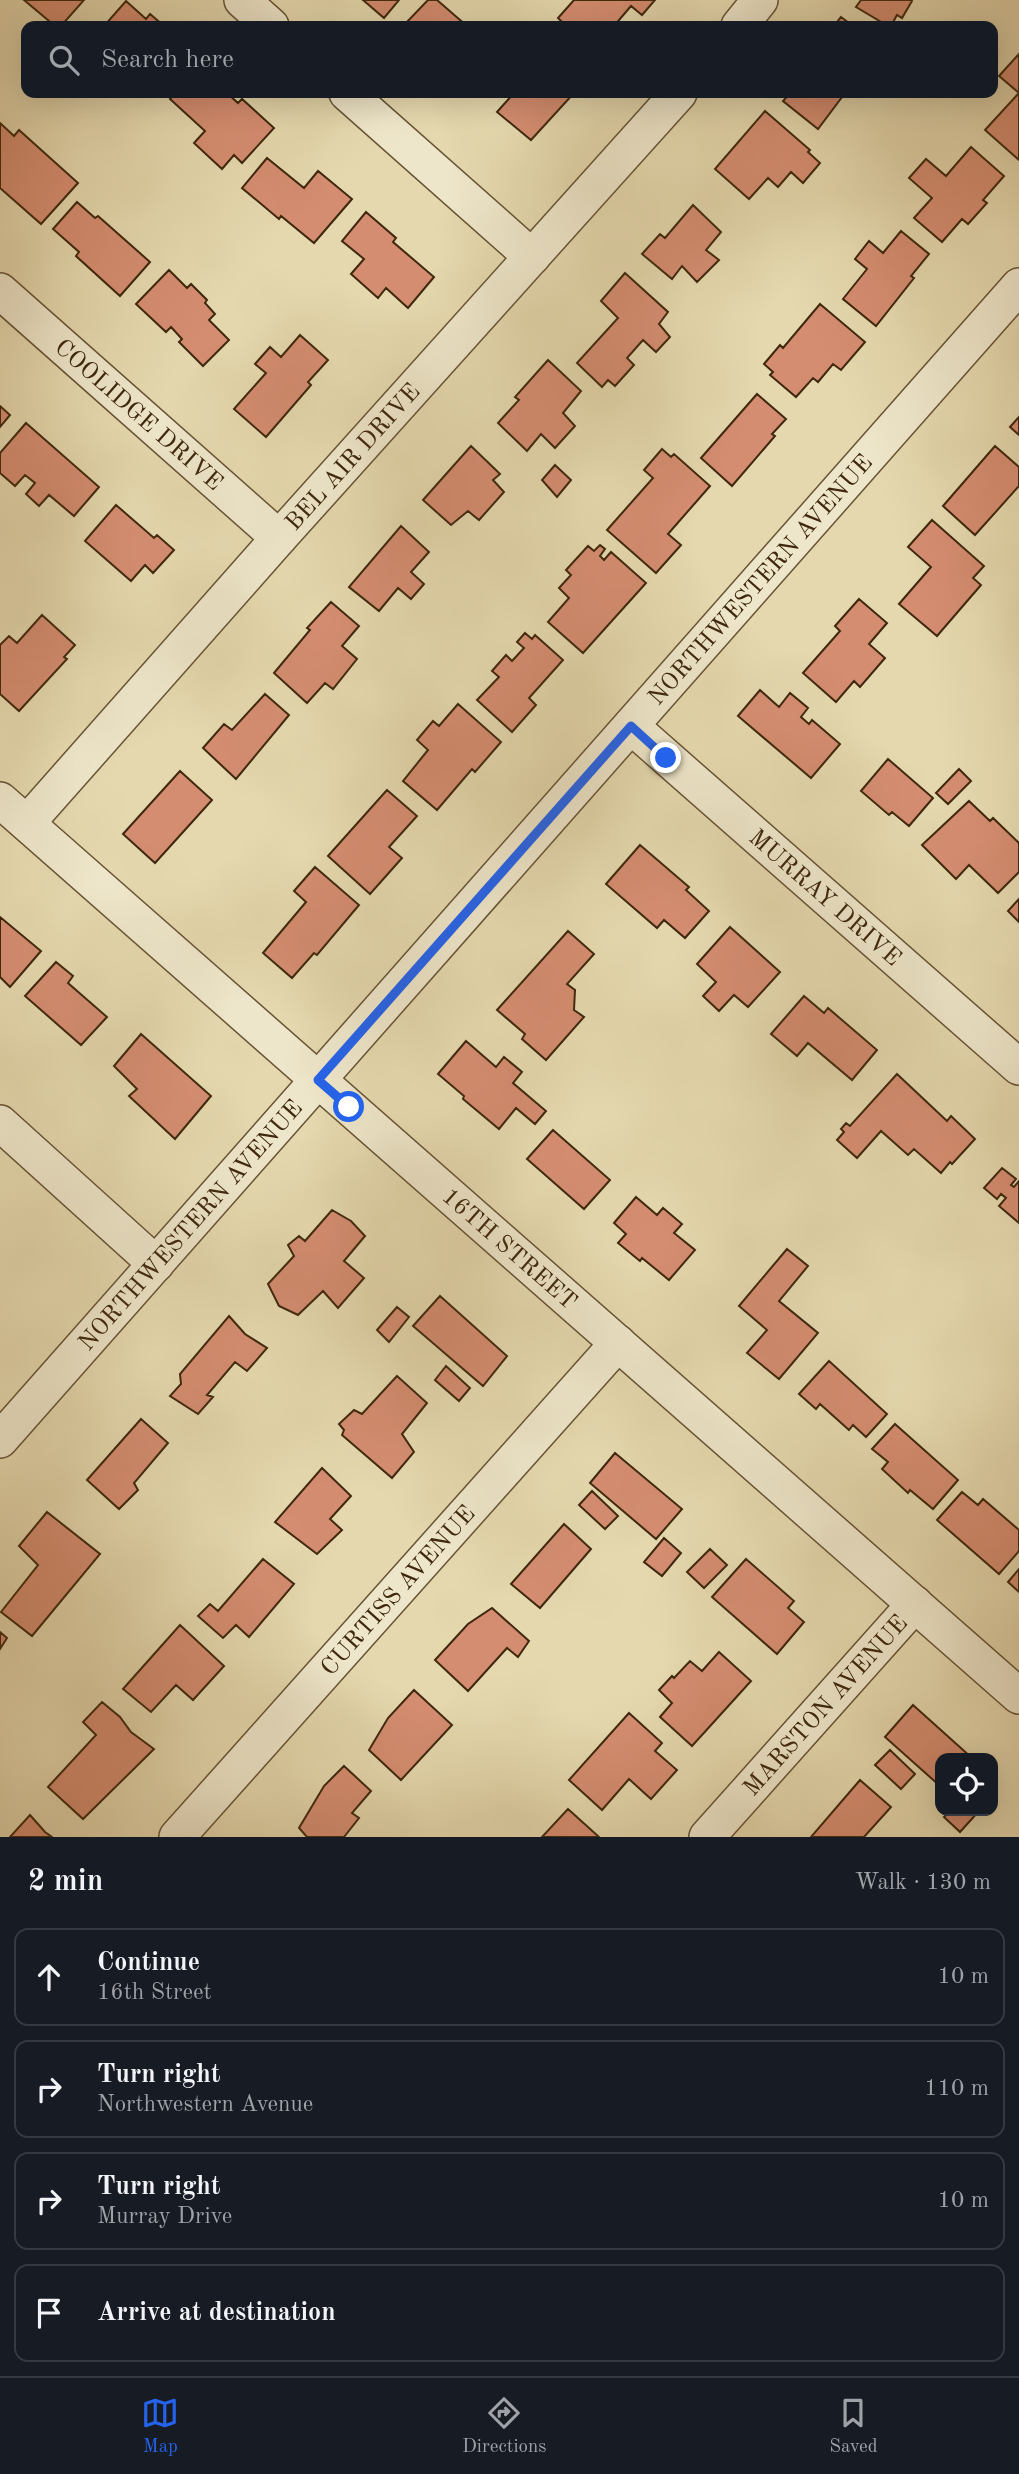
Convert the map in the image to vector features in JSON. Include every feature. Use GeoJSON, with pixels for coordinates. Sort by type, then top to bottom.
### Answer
{"type":"FeatureCollection","features":[{"type":"Feature","properties":{"kind":"street"},"geometry":{"type":"LineString","coordinates":[[242,0],[265,21]]}},
{"type":"Feature","properties":{"kind":"street"},"geometry":{"type":"LineString","coordinates":[[743,21],[760,0]]}},
{"type":"Feature","properties":{"kind":"street"},"geometry":{"type":"LineString","coordinates":[[352,98],[532,257]]}},
{"type":"Feature","properties":{"kind":"street","name":"BEL AIR DRIVE"},"geometry":{"type":"LineString","coordinates":[[27,823],[279,538],[675,98]]}},
{"type":"Feature","properties":{"kind":"street","name":"NORTHWESTERN AVENUE"},"geometry":{"type":"LineString","coordinates":[[0,1440],[1019,286]]}},
{"type":"Feature","properties":{"kind":"street","name":"COOLIDGE DRIVE"},"geometry":{"type":"LineString","coordinates":[[0,291],[279,538]]}},
{"type":"Feature","properties":{"kind":"street","name":"MURRAY DRIVE"},"geometry":{"type":"LineString","coordinates":[[631,726],[1019,1067]]}},
{"type":"Feature","properties":{"kind":"street","name":"16TH STREET"},"geometry":{"type":"LineString","coordinates":[[0,800],[1019,1696]]}},
{"type":"Feature","properties":{"kind":"street"},"geometry":{"type":"LineString","coordinates":[[0,1123],[156,1264]]}},
{"type":"Feature","properties":{"kind":"street","name":"CURTISS AVENUE"},"geometry":{"type":"LineString","coordinates":[[177,1837],[618,1343]]}},
{"type":"Feature","properties":{"kind":"street","name":"MARSTON AVENUE"},"geometry":{"type":"LineString","coordinates":[[707,1837],[915,1604]]}},
{"type":"Feature","properties":{"kind":"building"},"geometry":{"type":"Polygon","coordinates":[[[24,0],[84,0],[65,21],[49,21],[24,0]]]}},
{"type":"Feature","properties":{"kind":"building"},"geometry":{"type":"Polygon","coordinates":[[[363,0],[399,0],[384,18],[363,0]]]}},
{"type":"Feature","properties":{"kind":"building"},"geometry":{"type":"Polygon","coordinates":[[[428,0],[437,0],[461,21],[408,21],[428,0]]]}},
{"type":"Feature","properties":{"kind":"building"},"geometry":{"type":"Polygon","coordinates":[[[574,0],[655,0],[642,15],[631,6],[618,21],[561,21],[558,18],[574,0]]]}},
{"type":"Feature","properties":{"kind":"building"},"geometry":{"type":"Polygon","coordinates":[[[861,0],[912,1],[902,18],[897,15],[894,21],[880,21],[856,7],[861,0]]]}},
{"type":"Feature","properties":{"kind":"building"},"geometry":{"type":"Polygon","coordinates":[[[126,1],[146,19],[150,14],[158,21],[108,21],[126,1]]]}},
{"type":"Feature","properties":{"kind":"building"},"geometry":{"type":"Polygon","coordinates":[[[1019,54],[1019,93],[999,76],[1019,54]]]}},
{"type":"Feature","properties":{"kind":"building"},"geometry":{"type":"Polygon","coordinates":[[[1019,93],[1019,160],[985,130],[1019,93]]]}},
{"type":"Feature","properties":{"kind":"building"},"geometry":{"type":"Polygon","coordinates":[[[232,98],[238,103],[242,99],[274,128],[242,163],[234,155],[222,169],[194,143],[205,131],[170,99],[232,98]]]}},
{"type":"Feature","properties":{"kind":"building"},"geometry":{"type":"Polygon","coordinates":[[[510,98],[569,98],[531,140],[497,112],[510,98]]]}},
{"type":"Feature","properties":{"kind":"building"},"geometry":{"type":"Polygon","coordinates":[[[786,98],[841,98],[818,129],[783,101],[786,98]]]}},
{"type":"Feature","properties":{"kind":"building"},"geometry":{"type":"Polygon","coordinates":[[[765,111],[810,150],[808,152],[820,163],[803,183],[791,172],[778,187],[768,178],[749,199],[715,169],[765,111]]]}},
{"type":"Feature","properties":{"kind":"building"},"geometry":{"type":"Polygon","coordinates":[[[0,123],[14,136],[19,130],[78,183],[41,224],[0,188],[0,123]]]}},
{"type":"Feature","properties":{"kind":"building"},"geometry":{"type":"Polygon","coordinates":[[[971,147],[1004,176],[983,200],[987,203],[968,224],[962,219],[942,242],[914,218],[932,198],[909,178],[926,159],[946,176],[971,147]]]}},
{"type":"Feature","properties":{"kind":"building"},"geometry":{"type":"Polygon","coordinates":[[[267,158],[304,188],[318,171],[352,199],[314,243],[281,216],[279,219],[242,188],[267,158]]]}},
{"type":"Feature","properties":{"kind":"building"},"geometry":{"type":"Polygon","coordinates":[[[77,202],[95,218],[98,216],[150,262],[120,296],[76,256],[79,252],[53,229],[77,202]]]}},
{"type":"Feature","properties":{"kind":"building"},"geometry":{"type":"Polygon","coordinates":[[[693,205],[721,232],[706,250],[719,260],[697,282],[682,266],[672,279],[642,254],[660,234],[665,238],[693,205]]]}},
{"type":"Feature","properties":{"kind":"building"},"geometry":{"type":"Polygon","coordinates":[[[366,212],[396,238],[393,242],[434,277],[408,308],[386,288],[378,298],[351,274],[364,259],[342,241],[366,212]]]}},
{"type":"Feature","properties":{"kind":"building"},"geometry":{"type":"Polygon","coordinates":[[[901,231],[929,254],[911,276],[914,278],[876,326],[843,299],[867,269],[855,259],[869,241],[883,253],[901,231]]]}},
{"type":"Feature","properties":{"kind":"building"},"geometry":{"type":"Polygon","coordinates":[[[169,270],[187,288],[191,284],[207,300],[205,303],[215,314],[209,320],[229,340],[203,366],[179,342],[182,339],[171,327],[166,332],[136,304],[169,270]]]}},
{"type":"Feature","properties":{"kind":"building"},"geometry":{"type":"Polygon","coordinates":[[[625,273],[668,312],[659,324],[670,337],[656,352],[643,340],[627,358],[634,365],[615,386],[608,380],[602,387],[577,363],[618,318],[601,301],[625,273]]]}},
{"type":"Feature","properties":{"kind":"building"},"geometry":{"type":"Polygon","coordinates":[[[820,304],[865,342],[841,370],[833,364],[818,382],[813,378],[796,397],[770,375],[773,372],[764,364],[780,345],[783,348],[820,304]]]}},
{"type":"Feature","properties":{"kind":"building"},"geometry":{"type":"Polygon","coordinates":[[[300,335],[328,360],[308,382],[311,385],[266,437],[234,409],[266,373],[255,364],[270,347],[281,357],[300,335]]]}},
{"type":"Feature","properties":{"kind":"building"},"geometry":{"type":"Polygon","coordinates":[[[548,360],[581,391],[563,413],[575,426],[555,448],[541,434],[527,451],[498,423],[519,400],[515,397],[548,360]]]}},
{"type":"Feature","properties":{"kind":"building"},"geometry":{"type":"Polygon","coordinates":[[[757,394],[786,419],[772,434],[775,436],[732,486],[701,458],[757,394]]]}},
{"type":"Feature","properties":{"kind":"building"},"geometry":{"type":"Polygon","coordinates":[[[0,406],[10,415],[0,427],[0,406]]]}},
{"type":"Feature","properties":{"kind":"building"},"geometry":{"type":"Polygon","coordinates":[[[1019,417],[1019,435],[1010,427],[1019,417]]]}},
{"type":"Feature","properties":{"kind":"building"},"geometry":{"type":"Polygon","coordinates":[[[26,423],[99,487],[74,516],[49,495],[39,506],[26,494],[35,483],[25,475],[15,486],[0,473],[0,453],[26,423]]]}},
{"type":"Feature","properties":{"kind":"building"},"geometry":{"type":"Polygon","coordinates":[[[471,446],[500,474],[493,480],[504,492],[479,520],[468,511],[451,525],[423,500],[471,446]]]}},
{"type":"Feature","properties":{"kind":"building"},"geometry":{"type":"Polygon","coordinates":[[[995,446],[1019,467],[1019,486],[975,535],[943,506],[995,446]]]}},
{"type":"Feature","properties":{"kind":"building"},"geometry":{"type":"Polygon","coordinates":[[[662,449],[671,457],[674,454],[710,486],[668,534],[681,545],[656,573],[607,530],[653,478],[644,470],[662,449]]]}},
{"type":"Feature","properties":{"kind":"building"},"geometry":{"type":"Polygon","coordinates":[[[555,465],[571,480],[557,497],[542,480],[555,465]]]}},
{"type":"Feature","properties":{"kind":"building"},"geometry":{"type":"Polygon","coordinates":[[[116,505],[154,538],[157,535],[174,550],[153,573],[145,565],[131,581],[85,541],[116,505]]]}},
{"type":"Feature","properties":{"kind":"building"},"geometry":{"type":"Polygon","coordinates":[[[932,520],[984,566],[973,578],[981,585],[937,636],[899,604],[931,567],[908,547],[932,520]]]}},
{"type":"Feature","properties":{"kind":"building"},"geometry":{"type":"Polygon","coordinates":[[[401,526],[429,552],[411,572],[424,584],[411,599],[398,588],[379,611],[349,587],[401,526]]]}},
{"type":"Feature","properties":{"kind":"building"},"geometry":{"type":"Polygon","coordinates":[[[600,545],[605,549],[600,556],[604,560],[611,552],[646,583],[583,653],[548,622],[569,598],[559,588],[571,575],[566,570],[588,546],[594,551],[600,545]]]}},
{"type":"Feature","properties":{"kind":"building"},"geometry":{"type":"Polygon","coordinates":[[[859,599],[887,623],[869,644],[885,658],[860,687],[854,681],[836,702],[803,673],[840,631],[835,626],[859,599]]]}},
{"type":"Feature","properties":{"kind":"building"},"geometry":{"type":"Polygon","coordinates":[[[331,602],[359,626],[342,646],[357,659],[333,689],[325,683],[307,703],[274,673],[310,630],[307,628],[331,602]]]}},
{"type":"Feature","properties":{"kind":"building"},"geometry":{"type":"Polygon","coordinates":[[[42,615],[75,645],[64,657],[67,659],[19,711],[0,694],[0,645],[9,636],[17,643],[42,615]]]}},
{"type":"Feature","properties":{"kind":"building"},"geometry":{"type":"Polygon","coordinates":[[[525,633],[532,639],[535,635],[563,660],[529,698],[536,705],[512,732],[477,700],[499,677],[492,671],[506,655],[512,661],[524,648],[517,642],[525,633]]]}},
{"type":"Feature","properties":{"kind":"building"},"geometry":{"type":"Polygon","coordinates":[[[760,690],[779,707],[790,693],[808,708],[801,717],[809,724],[812,720],[840,744],[811,778],[738,716],[760,690]]]}},
{"type":"Feature","properties":{"kind":"building"},"geometry":{"type":"Polygon","coordinates":[[[265,694],[289,715],[236,779],[203,748],[224,724],[232,730],[265,694]]]}},
{"type":"Feature","properties":{"kind":"building"},"geometry":{"type":"Polygon","coordinates":[[[458,704],[501,742],[475,772],[472,769],[437,810],[403,781],[428,750],[417,740],[433,721],[439,726],[458,704]]]}},
{"type":"Feature","properties":{"kind":"building"},"geometry":{"type":"Polygon","coordinates":[[[888,759],[933,798],[909,826],[892,812],[889,815],[861,791],[888,759]]]}},
{"type":"Feature","properties":{"kind":"building"},"geometry":{"type":"Polygon","coordinates":[[[959,769],[971,781],[948,804],[936,793],[959,769]]]}},
{"type":"Feature","properties":{"kind":"building"},"geometry":{"type":"Polygon","coordinates":[[[180,771],[212,800],[155,863],[123,834],[180,771]]]}},
{"type":"Feature","properties":{"kind":"building"},"geometry":{"type":"Polygon","coordinates":[[[387,790],[417,816],[389,847],[402,858],[370,894],[328,856],[387,790]]]}},
{"type":"Feature","properties":{"kind":"building"},"geometry":{"type":"Polygon","coordinates":[[[969,801],[990,821],[993,818],[1019,843],[1019,872],[998,893],[969,865],[956,879],[922,845],[969,801]]]}},
{"type":"Feature","properties":{"kind":"building"},"geometry":{"type":"Polygon","coordinates":[[[640,845],[689,887],[686,890],[709,911],[685,938],[664,920],[657,928],[606,884],[640,845]]]}},
{"type":"Feature","properties":{"kind":"building"},"geometry":{"type":"Polygon","coordinates":[[[315,867],[359,905],[317,955],[314,953],[292,978],[263,953],[306,902],[294,891],[315,867]]]}},
{"type":"Feature","properties":{"kind":"building"},"geometry":{"type":"Polygon","coordinates":[[[1019,899],[1019,922],[1008,911],[1019,899]]]}},
{"type":"Feature","properties":{"kind":"building"},"geometry":{"type":"Polygon","coordinates":[[[0,917],[41,951],[10,987],[0,977],[0,917]]]}},
{"type":"Feature","properties":{"kind":"building"},"geometry":{"type":"Polygon","coordinates":[[[730,927],[780,972],[748,1007],[734,995],[719,1011],[703,996],[716,982],[697,964],[730,927]]]}},
{"type":"Feature","properties":{"kind":"building"},"geometry":{"type":"Polygon","coordinates":[[[568,931],[594,954],[567,984],[575,990],[574,1010],[584,1017],[546,1060],[522,1039],[525,1034],[497,1010],[568,931]]]}},
{"type":"Feature","properties":{"kind":"building"},"geometry":{"type":"Polygon","coordinates":[[[56,962],[73,976],[68,983],[107,1017],[81,1045],[25,996],[56,962]]]}},
{"type":"Feature","properties":{"kind":"building"},"geometry":{"type":"Polygon","coordinates":[[[804,996],[824,1013],[828,1008],[877,1050],[852,1080],[808,1043],[797,1056],[771,1034],[804,996]]]}},
{"type":"Feature","properties":{"kind":"building"},"geometry":{"type":"Polygon","coordinates":[[[141,1034],[211,1096],[175,1139],[129,1096],[137,1089],[114,1066],[141,1034]]]}},
{"type":"Feature","properties":{"kind":"building"},"geometry":{"type":"Polygon","coordinates":[[[466,1041],[496,1067],[504,1057],[522,1072],[513,1083],[546,1111],[535,1124],[516,1108],[499,1129],[438,1074],[466,1041]]]}},
{"type":"Feature","properties":{"kind":"building"},"geometry":{"type":"Polygon","coordinates":[[[897,1074],[947,1121],[951,1116],[975,1139],[941,1173],[914,1149],[908,1155],[881,1131],[857,1158],[837,1140],[844,1132],[841,1129],[846,1123],[850,1126],[897,1074]]]}},
{"type":"Feature","properties":{"kind":"building"},"geometry":{"type":"Polygon","coordinates":[[[553,1130],[610,1180],[584,1209],[527,1159],[553,1130]]]}},
{"type":"Feature","properties":{"kind":"building"},"geometry":{"type":"Polygon","coordinates":[[[1002,1168],[1016,1179],[1011,1185],[1014,1187],[1019,1181],[1019,1223],[999,1206],[1006,1198],[1001,1194],[997,1199],[984,1188],[1002,1168]]]}},
{"type":"Feature","properties":{"kind":"building"},"geometry":{"type":"Polygon","coordinates":[[[636,1197],[657,1215],[663,1208],[682,1224],[674,1233],[695,1250],[669,1280],[618,1243],[626,1234],[614,1223],[636,1197]]]}},
{"type":"Feature","properties":{"kind":"building"},"geometry":{"type":"Polygon","coordinates":[[[332,1210],[351,1221],[365,1236],[344,1261],[364,1278],[338,1308],[323,1291],[298,1315],[279,1306],[268,1284],[294,1256],[288,1245],[299,1236],[305,1241],[332,1210]]]}},
{"type":"Feature","properties":{"kind":"building"},"geometry":{"type":"Polygon","coordinates":[[[787,1249],[808,1266],[779,1301],[818,1333],[779,1379],[747,1353],[767,1330],[739,1306],[787,1249]]]}},
{"type":"Feature","properties":{"kind":"building"},"geometry":{"type":"Polygon","coordinates":[[[440,1296],[507,1356],[483,1386],[413,1326],[440,1296]]]}},
{"type":"Feature","properties":{"kind":"building"},"geometry":{"type":"Polygon","coordinates":[[[397,1307],[409,1317],[389,1342],[377,1330],[397,1307]]]}},
{"type":"Feature","properties":{"kind":"building"},"geometry":{"type":"Polygon","coordinates":[[[229,1316],[245,1334],[267,1348],[247,1371],[235,1362],[207,1395],[213,1397],[198,1414],[170,1396],[181,1384],[180,1374],[229,1316]]]}},
{"type":"Feature","properties":{"kind":"building"},"geometry":{"type":"Polygon","coordinates":[[[829,1361],[887,1414],[866,1437],[853,1425],[849,1430],[820,1404],[816,1409],[799,1394],[829,1361]]]}},
{"type":"Feature","properties":{"kind":"building"},"geometry":{"type":"Polygon","coordinates":[[[446,1366],[470,1388],[459,1401],[435,1380],[446,1366]]]}},
{"type":"Feature","properties":{"kind":"building"},"geometry":{"type":"Polygon","coordinates":[[[397,1376],[427,1403],[402,1434],[414,1452],[392,1478],[342,1435],[344,1430],[339,1424],[354,1410],[362,1414],[397,1376]]]}},
{"type":"Feature","properties":{"kind":"building"},"geometry":{"type":"Polygon","coordinates":[[[141,1419],[168,1443],[134,1483],[138,1490],[119,1509],[87,1480],[141,1419]]]}},
{"type":"Feature","properties":{"kind":"building"},"geometry":{"type":"Polygon","coordinates":[[[895,1424],[958,1480],[933,1509],[910,1490],[908,1493],[882,1469],[888,1462],[872,1449],[895,1424]]]}},
{"type":"Feature","properties":{"kind":"building"},"geometry":{"type":"Polygon","coordinates":[[[615,1453],[682,1509],[656,1539],[590,1483],[615,1453]]]}},
{"type":"Feature","properties":{"kind":"building"},"geometry":{"type":"Polygon","coordinates":[[[322,1468],[351,1496],[330,1519],[342,1530],[317,1554],[275,1522],[322,1468]]]}},
{"type":"Feature","properties":{"kind":"building"},"geometry":{"type":"Polygon","coordinates":[[[592,1491],[618,1516],[605,1529],[579,1505],[592,1491]]]}},
{"type":"Feature","properties":{"kind":"building"},"geometry":{"type":"Polygon","coordinates":[[[962,1492],[978,1505],[983,1499],[1019,1530],[1019,1551],[999,1574],[937,1520],[962,1492]]]}},
{"type":"Feature","properties":{"kind":"building"},"geometry":{"type":"Polygon","coordinates":[[[47,1512],[100,1554],[32,1636],[1,1612],[38,1565],[19,1546],[47,1512]]]}},
{"type":"Feature","properties":{"kind":"building"},"geometry":{"type":"Polygon","coordinates":[[[564,1524],[591,1549],[540,1608],[511,1584],[564,1524]]]}},
{"type":"Feature","properties":{"kind":"building"},"geometry":{"type":"Polygon","coordinates":[[[664,1538],[681,1553],[662,1576],[644,1562],[664,1538]]]}},
{"type":"Feature","properties":{"kind":"building"},"geometry":{"type":"Polygon","coordinates":[[[710,1549],[727,1565],[704,1588],[687,1572],[710,1549]]]}},
{"type":"Feature","properties":{"kind":"building"},"geometry":{"type":"Polygon","coordinates":[[[263,1559],[294,1584],[249,1637],[236,1625],[223,1638],[198,1616],[210,1604],[218,1611],[263,1559]]]}},
{"type":"Feature","properties":{"kind":"building"},"geometry":{"type":"Polygon","coordinates":[[[746,1559],[794,1601],[788,1608],[804,1622],[777,1654],[712,1597],[746,1559]]]}},
{"type":"Feature","properties":{"kind":"building"},"geometry":{"type":"Polygon","coordinates":[[[1019,1569],[1019,1592],[1008,1582],[1019,1569]]]}},
{"type":"Feature","properties":{"kind":"building"},"geometry":{"type":"Polygon","coordinates":[[[492,1608],[529,1641],[518,1657],[507,1648],[468,1691],[435,1660],[468,1624],[492,1608]]]}},
{"type":"Feature","properties":{"kind":"building"},"geometry":{"type":"Polygon","coordinates":[[[180,1625],[224,1666],[193,1700],[176,1685],[151,1712],[123,1689],[180,1625]]]}},
{"type":"Feature","properties":{"kind":"building"},"geometry":{"type":"Polygon","coordinates":[[[0,1632],[7,1638],[0,1649],[0,1632]]]}},
{"type":"Feature","properties":{"kind":"building"},"geometry":{"type":"Polygon","coordinates":[[[719,1652],[751,1681],[692,1746],[660,1717],[672,1703],[659,1690],[690,1661],[702,1671],[719,1652]]]}},
{"type":"Feature","properties":{"kind":"building"},"geometry":{"type":"Polygon","coordinates":[[[414,1690],[452,1725],[401,1780],[369,1750],[388,1718],[414,1690]]]}},
{"type":"Feature","properties":{"kind":"building"},"geometry":{"type":"Polygon","coordinates":[[[102,1702],[120,1717],[131,1732],[154,1749],[83,1819],[48,1787],[96,1735],[83,1722],[102,1702]]]}},
{"type":"Feature","properties":{"kind":"building"},"geometry":{"type":"Polygon","coordinates":[[[913,1705],[966,1753],[935,1753],[935,1782],[885,1737],[913,1705]]]}},
{"type":"Feature","properties":{"kind":"building"},"geometry":{"type":"Polygon","coordinates":[[[629,1713],[662,1743],[655,1751],[677,1770],[651,1799],[629,1779],[602,1810],[569,1780],[629,1713]]]}},
{"type":"Feature","properties":{"kind":"building"},"geometry":{"type":"Polygon","coordinates":[[[890,1750],[915,1774],[901,1789],[875,1765],[890,1750]]]}},
{"type":"Feature","properties":{"kind":"building"},"geometry":{"type":"Polygon","coordinates":[[[344,1766],[371,1791],[352,1813],[359,1818],[344,1837],[307,1837],[299,1828],[324,1786],[344,1766]]]}},
{"type":"Feature","properties":{"kind":"building"},"geometry":{"type":"Polygon","coordinates":[[[860,1780],[891,1807],[864,1837],[811,1837],[860,1780]]]}},
{"type":"Feature","properties":{"kind":"building"},"geometry":{"type":"Polygon","coordinates":[[[568,1809],[599,1837],[542,1837],[568,1809]]]}},
{"type":"Feature","properties":{"kind":"building"},"geometry":{"type":"Polygon","coordinates":[[[30,1815],[45,1832],[52,1837],[10,1837],[30,1815]]]}},
{"type":"Feature","properties":{"kind":"building"},"geometry":{"type":"Polygon","coordinates":[[[945,1816],[974,1816],[960,1832],[945,1816]]]}},
{"type":"Feature","properties":{"kind":"route"},"geometry":{"type":"LineString","coordinates":[[349,1107],[318,1080],[631,726],[666,758]]}}]}
